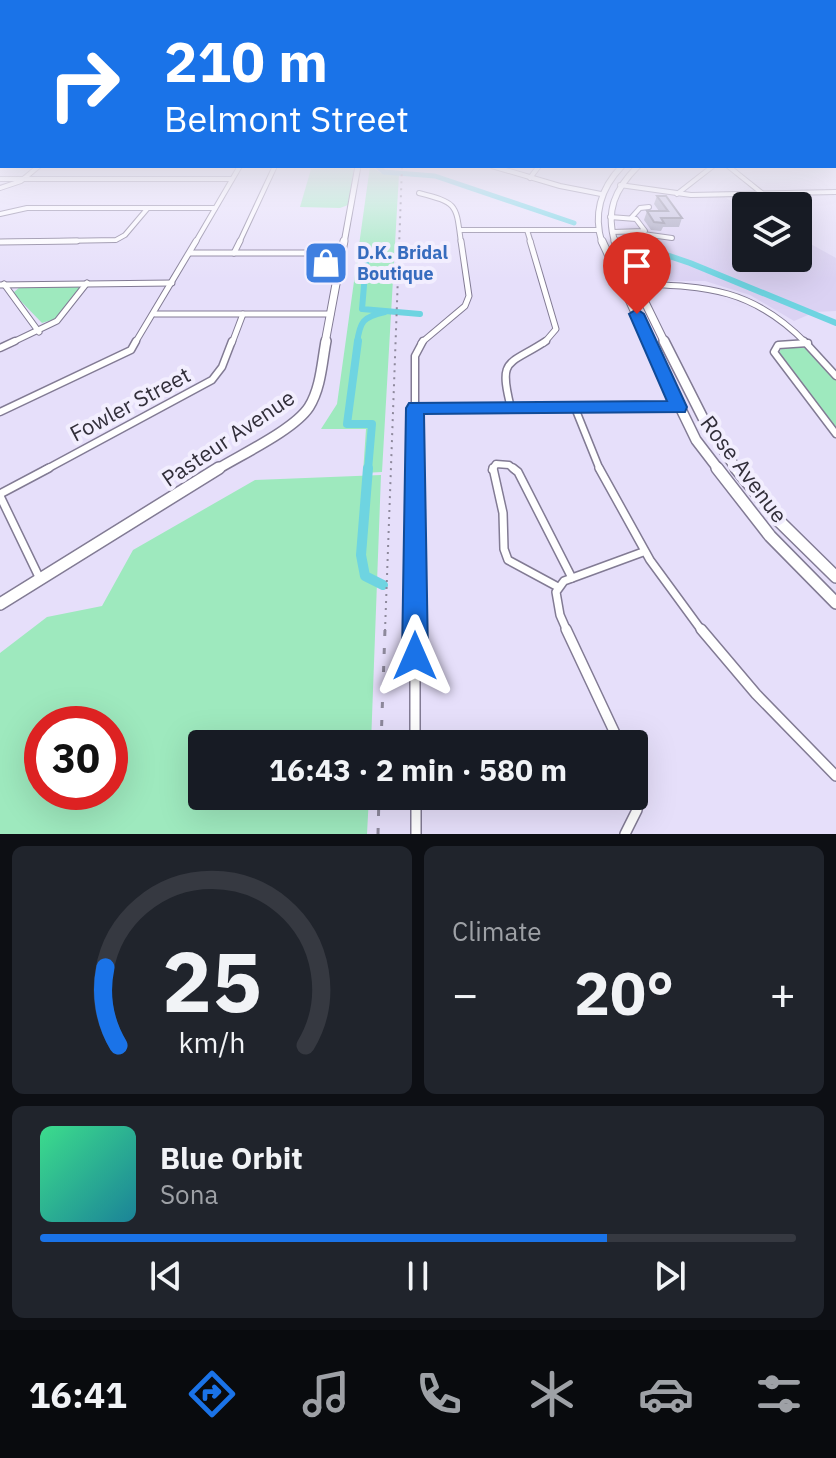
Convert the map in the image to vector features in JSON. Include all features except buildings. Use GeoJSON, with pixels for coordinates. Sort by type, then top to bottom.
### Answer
{"type":"FeatureCollection","features":[{"type":"Feature","properties":{"kind":"street"},"geometry":{"type":"LineString","coordinates":[[0,412],[123,356],[138,342],[219,202]]}},
{"type":"Feature","properties":{"kind":"street"},"geometry":{"type":"LineString","coordinates":[[234,253],[258,202]]}},
{"type":"Feature","properties":{"kind":"street","name":"Pasteur Avenue"},"geometry":{"type":"LineString","coordinates":[[0,604],[303,414],[315,395],[350,202]]}},
{"type":"Feature","properties":{"kind":"street"},"geometry":{"type":"LineString","coordinates":[[415,730],[415,356],[419,343],[456,318],[468,302],[461,230],[454,204],[447,202]]}},
{"type":"Feature","properties":{"kind":"street","name":"Rose Avenue"},"geometry":{"type":"LineString","coordinates":[[602,202],[598,230],[685,420],[733,491],[770,536],[834,596]]}},
{"type":"Feature","properties":{"kind":"street","name":"Rose Avenue"},"geometry":{"type":"LineString","coordinates":[[614,202],[610,217],[612,232],[705,419],[730,460],[759,496],[836,577]]}},
{"type":"Feature","properties":{"kind":"street"},"geometry":{"type":"LineString","coordinates":[[631,218],[640,208],[649,207]]}},
{"type":"Feature","properties":{"kind":"street"},"geometry":{"type":"LineString","coordinates":[[0,214],[27,208],[215,208]]}},
{"type":"Feature","properties":{"kind":"street"},"geometry":{"type":"LineString","coordinates":[[0,242],[116,240],[125,235],[147,209]]}},
{"type":"Feature","properties":{"kind":"street"},"geometry":{"type":"LineString","coordinates":[[610,217],[631,218],[640,222],[645,231],[643,234]]}},
{"type":"Feature","properties":{"kind":"street"},"geometry":{"type":"LineString","coordinates":[[461,230],[598,230],[672,238]]}},
{"type":"Feature","properties":{"kind":"street"},"geometry":{"type":"LineString","coordinates":[[511,408],[504,375],[508,366],[550,339],[556,329],[527,230]]}},
{"type":"Feature","properties":{"kind":"street"},"geometry":{"type":"LineString","coordinates":[[190,253],[341,253]]}},
{"type":"Feature","properties":{"kind":"street"},"geometry":{"type":"LineString","coordinates":[[618,278],[636,284],[689,284],[731,292],[775,312],[808,343],[836,376]]}},
{"type":"Feature","properties":{"kind":"street"},"geometry":{"type":"LineString","coordinates":[[0,348],[57,321],[87,283]]}},
{"type":"Feature","properties":{"kind":"street"},"geometry":{"type":"LineString","coordinates":[[2,284],[172,283]]}},
{"type":"Feature","properties":{"kind":"street"},"geometry":{"type":"LineString","coordinates":[[2,284],[39,332]]}},
{"type":"Feature","properties":{"kind":"street"},"geometry":{"type":"LineString","coordinates":[[625,289],[636,284]]}},
{"type":"Feature","properties":{"kind":"street"},"geometry":{"type":"LineString","coordinates":[[155,314],[331,314]]}},
{"type":"Feature","properties":{"kind":"street","name":"Fowler Street"},"geometry":{"type":"LineString","coordinates":[[0,495],[212,380],[222,367],[243,314]]}},
{"type":"Feature","properties":{"kind":"street"},"geometry":{"type":"LineString","coordinates":[[808,343],[778,345],[774,352],[836,434]]}},
{"type":"Feature","properties":{"kind":"street"},"geometry":{"type":"LineString","coordinates":[[415,408],[575,408],[676,404],[694,399]]}},
{"type":"Feature","properties":{"kind":"street"},"geometry":{"type":"LineString","coordinates":[[575,408],[595,463],[643,552],[712,643],[836,776]]}},
{"type":"Feature","properties":{"kind":"street"},"geometry":{"type":"LineString","coordinates":[[685,420],[705,419]]}},
{"type":"Feature","properties":{"kind":"street"},"geometry":{"type":"LineString","coordinates":[[558,587],[514,565],[505,555],[503,513],[492,470],[496,464],[509,465],[518,472],[572,578]]}},
{"type":"Feature","properties":{"kind":"street"},"geometry":{"type":"LineString","coordinates":[[0,495],[40,579]]}},
{"type":"Feature","properties":{"kind":"street"},"geometry":{"type":"LineString","coordinates":[[613,730],[560,615],[556,599],[558,587],[572,578],[643,552]]}},
{"type":"Feature","properties":{"kind":"street"},"geometry":{"type":"LineString","coordinates":[[416,810],[416,834]]}},
{"type":"Feature","properties":{"kind":"street"},"geometry":{"type":"LineString","coordinates":[[625,834],[636,818],[637,810]]}},
{"type":"Feature","properties":{"kind":"shaded area"},"geometry":{"type":"Polygon","coordinates":[[[617,202],[732,202],[732,272],[812,272],[812,245],[836,258],[836,311],[815,312],[794,321],[750,295],[705,281],[640,281],[615,223],[617,202]]]}},
{"type":"Feature","properties":{"kind":"green space"},"geometry":{"type":"Polygon","coordinates":[[[301,202],[349,202],[340,208],[300,207],[301,202]]]}},
{"type":"Feature","properties":{"kind":"green space"},"geometry":{"type":"Polygon","coordinates":[[[365,202],[397,202],[382,472],[363,473],[366,429],[321,429],[337,404],[365,202]]]}},
{"type":"Feature","properties":{"kind":"green space"},"geometry":{"type":"Polygon","coordinates":[[[21,286],[79,286],[80,290],[55,319],[42,323],[13,293],[21,286]]]}},
{"type":"Feature","properties":{"kind":"green space"},"geometry":{"type":"Polygon","coordinates":[[[782,347],[808,348],[836,380],[836,432],[779,353],[782,347]]]}},
{"type":"Feature","properties":{"kind":"green space"},"geometry":{"type":"Polygon","coordinates":[[[381,475],[372,730],[188,730],[188,810],[368,810],[367,834],[0,834],[0,653],[47,617],[102,606],[133,550],[255,480],[381,475]]]}},
{"type":"Feature","properties":{"kind":"waterway"},"geometry":{"type":"LineString","coordinates":[[512,202],[574,223]]}},
{"type":"Feature","properties":{"kind":"waterway"},"geometry":{"type":"LineString","coordinates":[[630,243],[625,241],[690,263],[836,323]]}},
{"type":"Feature","properties":{"kind":"waterway"},"geometry":{"type":"LineString","coordinates":[[366,262],[362,309],[420,314]]}},
{"type":"Feature","properties":{"kind":"waterway"},"geometry":{"type":"LineString","coordinates":[[357,343],[364,321],[385,312]]}},
{"type":"Feature","properties":{"kind":"waterway"},"geometry":{"type":"LineString","coordinates":[[358,341],[347,424],[372,424],[368,470]]}},
{"type":"Feature","properties":{"kind":"waterway"},"geometry":{"type":"LineString","coordinates":[[368,468],[361,555],[365,576],[383,585]]}},
{"type":"Feature","properties":{"kind":"railway"},"geometry":{"type":"LineString","coordinates":[[385,631],[401,202]]}},
{"type":"Feature","properties":{"kind":"railway"},"geometry":{"type":"LineString","coordinates":[[381,730],[385,629]]}},
{"type":"Feature","properties":{"kind":"railway"},"geometry":{"type":"LineString","coordinates":[[378,834],[379,810]]}},
{"type":"Feature","properties":{"kind":"place","name":"D.K. Bridal Boutique"},"geometry":{"type":"Point","coordinates":[326,263]}},
{"type":"Feature","properties":{"kind":"route"},"geometry":{"type":"LineString","coordinates":[[415,656],[415,408],[678,407],[637,314]]}}]}
